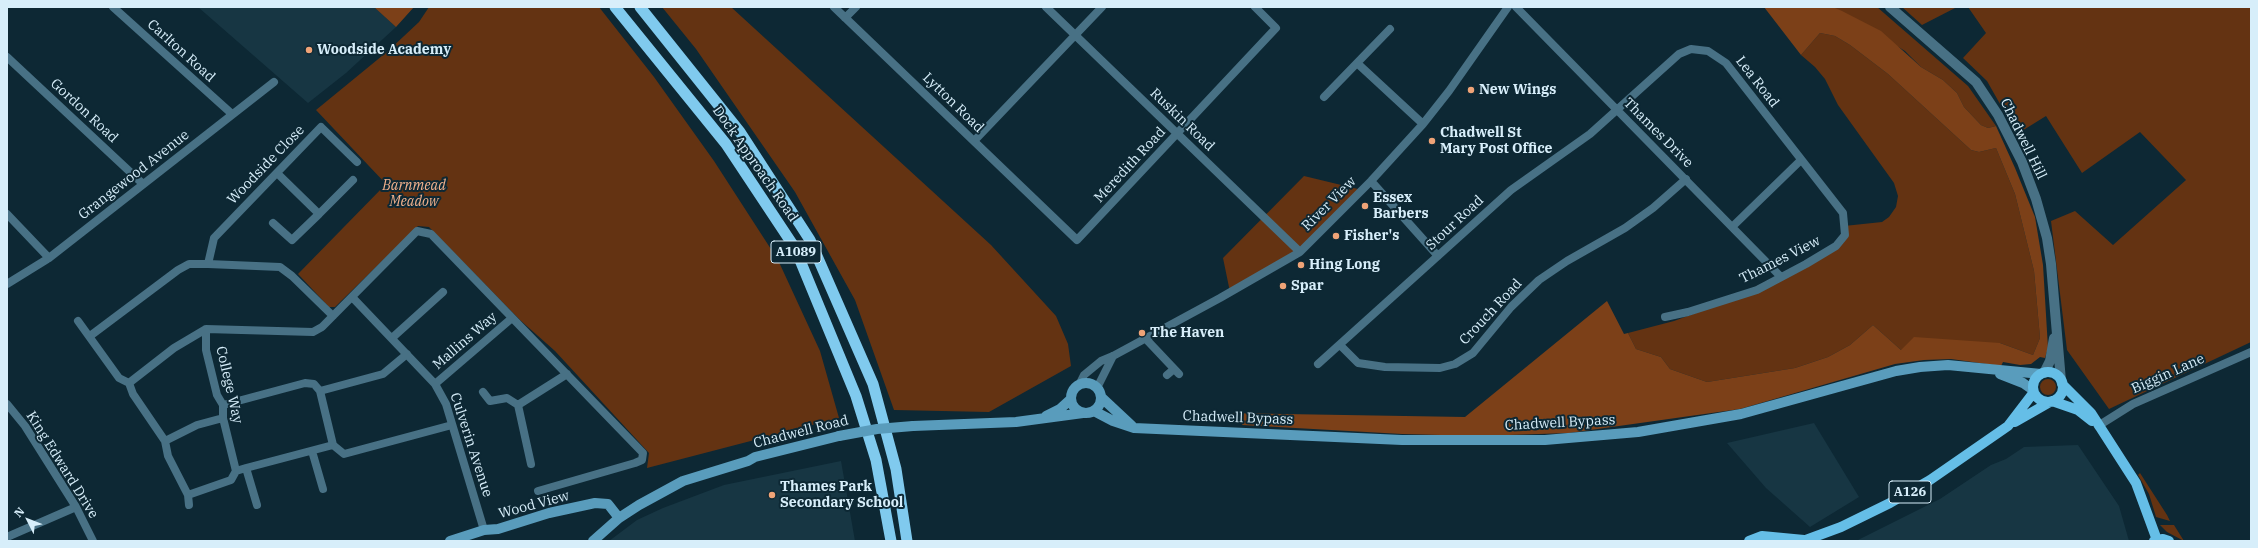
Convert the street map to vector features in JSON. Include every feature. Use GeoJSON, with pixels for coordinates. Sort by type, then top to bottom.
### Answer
{"type":"FeatureCollection","features":[{"type":"Feature","properties":{"kind":"highway","name":"Dock Approach Road"},"geometry":{"type":"LineString","coordinates":[[615,7],[726,144],[795,248],[856,396],[876,460],[891,541]]}},
{"type":"Feature","properties":{"kind":"highway","name":"Dock Approach Road"},"geometry":{"type":"LineString","coordinates":[[640,7],[740,132],[810,240],[874,384],[896,469],[908,541]]}},
{"type":"Feature","properties":{"kind":"main road","name":"Chadwell Bypass"},"geometry":{"type":"LineString","coordinates":[[1094,411],[1113,421],[1134,428],[1402,440],[1478,441],[1568,439],[1638,432],[1741,414],[1822,393],[1896,371],[1948,365],[2043,374]]}},
{"type":"Feature","properties":{"kind":"main road","name":"Chadwell Bypass"},"geometry":{"type":"LineString","coordinates":[[1980,368],[2009,376],[2034,391]]}},
{"type":"Feature","properties":{"kind":"main road"},"geometry":{"type":"LineString","coordinates":[[2098,426],[2078,410],[2040,400],[2034,391],[2035,380],[2043,374],[2055,375],[2091,413],[2136,483],[2156,540],[2169,541]]}},
{"type":"Feature","properties":{"kind":"main road"},"geometry":{"type":"LineString","coordinates":[[2051,402],[2060,395],[2062,383]]}},
{"type":"Feature","properties":{"kind":"main road"},"geometry":{"type":"LineString","coordinates":[[1099,392],[1100,405],[1094,411],[1083,413],[1075,408],[1071,399],[1074,391],[1079,385],[1089,384],[1099,392],[1134,428]]}},
{"type":"Feature","properties":{"kind":"main road","name":"A126"},"geometry":{"type":"LineString","coordinates":[[2008,426],[2034,391]]}},
{"type":"Feature","properties":{"kind":"main road","name":"Chadwell Road"},"geometry":{"type":"LineString","coordinates":[[1037,420],[1060,409],[1071,399]]}},
{"type":"Feature","properties":{"kind":"main road","name":"A126"},"geometry":{"type":"LineString","coordinates":[[1749,541],[1762,536],[1803,541],[1841,527],[1890,503],[1930,480],[2008,426],[2051,402]]}},
{"type":"Feature","properties":{"kind":"main road","name":"Chadwell Road"},"geometry":{"type":"LineString","coordinates":[[593,541],[619,518],[659,493],[683,481],[748,461],[755,457],[839,436],[877,429],[1037,420],[1083,413]]}},
{"type":"Feature","properties":{"kind":"main road","name":"Wood View"},"geometry":{"type":"LineString","coordinates":[[450,541],[484,530],[498,529],[550,513],[595,503],[608,504],[619,518]]}},
{"type":"Feature","properties":{"kind":"main road"},"geometry":{"type":"LineString","coordinates":[[1762,536],[1774,541]]}},
{"type":"Feature","properties":{"kind":"street","name":"Carlton Road"},"geometry":{"type":"LineString","coordinates":[[113,7],[232,114]]}},
{"type":"Feature","properties":{"kind":"street","name":"Lytton Road"},"geometry":{"type":"LineString","coordinates":[[834,7],[1054,219]]}},
{"type":"Feature","properties":{"kind":"street"},"geometry":{"type":"LineString","coordinates":[[845,18],[856,7]]}},
{"type":"Feature","properties":{"kind":"street","name":"Ruskin Road"},"geometry":{"type":"LineString","coordinates":[[1046,7],[1300,252]]}},
{"type":"Feature","properties":{"kind":"street"},"geometry":{"type":"LineString","coordinates":[[974,141],[1102,7]]}},
{"type":"Feature","properties":{"kind":"street","name":"Meredith Road"},"geometry":{"type":"LineString","coordinates":[[1054,219],[1077,240],[1276,28],[1255,7]]}},
{"type":"Feature","properties":{"kind":"street","name":"River View"},"geometry":{"type":"LineString","coordinates":[[1079,385],[1091,369],[1101,361],[1113,356],[1300,252],[1371,181],[1423,124],[1449,91],[1508,7]]}},
{"type":"Feature","properties":{"kind":"street","name":"Thames Drive"},"geometry":{"type":"LineString","coordinates":[[1516,7],[1686,179],[1781,278]]}},
{"type":"Feature","properties":{"kind":"street","name":"Chadwell Hill"},"geometry":{"type":"LineString","coordinates":[[1890,7],[1969,75],[1998,115],[2022,162],[2041,214],[2051,264],[2055,324],[2061,363],[2062,383]]}},
{"type":"Feature","properties":{"kind":"street"},"geometry":{"type":"LineString","coordinates":[[1324,97],[1390,29]]}},
{"type":"Feature","properties":{"kind":"street","name":"Lea Road"},"geometry":{"type":"LineString","coordinates":[[1618,110],[1679,54],[1691,49],[1708,51],[1726,64],[1843,213],[1844,226]]}},
{"type":"Feature","properties":{"kind":"street","name":"Gordon Road"},"geometry":{"type":"LineString","coordinates":[[7,57],[143,184]]}},
{"type":"Feature","properties":{"kind":"street"},"geometry":{"type":"LineString","coordinates":[[1357,63],[1423,124]]}},
{"type":"Feature","properties":{"kind":"street","name":"Grangewood Avenue"},"geometry":{"type":"LineString","coordinates":[[7,284],[49,258],[274,82]]}},
{"type":"Feature","properties":{"kind":"street","name":"Stour Road"},"geometry":{"type":"LineString","coordinates":[[1318,364],[1511,190],[1590,134],[1618,110]]}},
{"type":"Feature","properties":{"kind":"street","name":"Woodside Close"},"geometry":{"type":"LineString","coordinates":[[208,264],[214,238],[321,127],[357,162]]}},
{"type":"Feature","properties":{"kind":"street"},"geometry":{"type":"LineString","coordinates":[[1732,228],[1801,160]]}},
{"type":"Feature","properties":{"kind":"street"},"geometry":{"type":"LineString","coordinates":[[277,173],[319,214]]}},
{"type":"Feature","properties":{"kind":"street","name":"Crouch Road"},"geometry":{"type":"LineString","coordinates":[[1340,345],[1358,363],[1385,367],[1440,368],[1455,364],[1473,353],[1511,306],[1539,280],[1567,261],[1625,228],[1653,208],[1686,179]]}},
{"type":"Feature","properties":{"kind":"street"},"geometry":{"type":"LineString","coordinates":[[273,223],[292,240],[353,180]]}},
{"type":"Feature","properties":{"kind":"street"},"geometry":{"type":"LineString","coordinates":[[1371,181],[1438,256]]}},
{"type":"Feature","properties":{"kind":"street"},"geometry":{"type":"LineString","coordinates":[[7,214],[49,258]]}},
{"type":"Feature","properties":{"kind":"street","name":"Thames View"},"geometry":{"type":"LineString","coordinates":[[1665,316],[1688,312],[1756,290],[1781,278],[1836,246],[1845,235],[1844,226]]}},
{"type":"Feature","properties":{"kind":"street"},"geometry":{"type":"LineString","coordinates":[[129,383],[174,348],[206,329],[313,332],[333,316],[417,231],[430,234],[643,453],[642,460],[635,463],[538,491]]}},
{"type":"Feature","properties":{"kind":"street"},"geometry":{"type":"LineString","coordinates":[[90,336],[178,270],[189,264],[280,267],[292,276],[333,316]]}},
{"type":"Feature","properties":{"kind":"street"},"geometry":{"type":"LineString","coordinates":[[392,338],[443,292]]}},
{"type":"Feature","properties":{"kind":"street","name":"Culverin Avenue"},"geometry":{"type":"LineString","coordinates":[[352,297],[435,384],[446,404],[484,530]]}},
{"type":"Feature","properties":{"kind":"street","name":"Mallins Way"},"geometry":{"type":"LineString","coordinates":[[435,384],[512,318]]}},
{"type":"Feature","properties":{"kind":"street"},"geometry":{"type":"LineString","coordinates":[[78,321],[119,378],[129,383],[133,394],[165,441],[168,456],[188,495],[188,505]]}},
{"type":"Feature","properties":{"kind":"street","name":"Chadwell Hill"},"geometry":{"type":"LineString","coordinates":[[2043,374],[2050,361],[2055,324]]}},
{"type":"Feature","properties":{"kind":"street","name":"College Way"},"geometry":{"type":"LineString","coordinates":[[206,329],[206,350],[217,395],[223,405],[223,418],[236,471]]}},
{"type":"Feature","properties":{"kind":"street"},"geometry":{"type":"LineString","coordinates":[[1145,338],[1176,371],[1167,375]]}},
{"type":"Feature","properties":{"kind":"street","name":"Biggin Lane"},"geometry":{"type":"LineString","coordinates":[[2098,426],[2133,404],[2251,352]]}},
{"type":"Feature","properties":{"kind":"street"},"geometry":{"type":"LineString","coordinates":[[320,391],[384,374],[407,354]]}},
{"type":"Feature","properties":{"kind":"street"},"geometry":{"type":"LineString","coordinates":[[1099,392],[1113,356]]}},
{"type":"Feature","properties":{"kind":"street"},"geometry":{"type":"LineString","coordinates":[[518,405],[567,374]]}},
{"type":"Feature","properties":{"kind":"street"},"geometry":{"type":"LineString","coordinates":[[223,405],[305,383],[314,384],[320,391],[333,445],[344,454],[452,425]]}},
{"type":"Feature","properties":{"kind":"street"},"geometry":{"type":"LineString","coordinates":[[483,392],[490,401],[507,398],[518,405],[532,464]]}},
{"type":"Feature","properties":{"kind":"street","name":"King Edward Drive"},"geometry":{"type":"LineString","coordinates":[[7,404],[25,426],[76,507],[93,541]]}},
{"type":"Feature","properties":{"kind":"street"},"geometry":{"type":"LineString","coordinates":[[165,441],[196,425],[223,418]]}},
{"type":"Feature","properties":{"kind":"street"},"geometry":{"type":"LineString","coordinates":[[188,495],[231,480],[236,471],[333,445]]}},
{"type":"Feature","properties":{"kind":"street"},"geometry":{"type":"LineString","coordinates":[[312,451],[322,489]]}},
{"type":"Feature","properties":{"kind":"street"},"geometry":{"type":"LineString","coordinates":[[246,468],[257,505]]}},
{"type":"Feature","properties":{"kind":"street"},"geometry":{"type":"LineString","coordinates":[[7,537],[76,507]]}},
{"type":"Feature","properties":{"kind":"shaded area","name":"Woodside Academy"},"geometry":{"type":"Polygon","coordinates":[[[198,7],[374,7],[396,27],[346,73],[308,103],[198,7]]]}},
{"type":"Feature","properties":{"kind":"shaded area"},"geometry":{"type":"Polygon","coordinates":[[[374,7],[414,7],[396,27],[374,7]]]}},
{"type":"Feature","properties":{"kind":"shaded area"},"geometry":{"type":"Polygon","coordinates":[[[1764,7],[1833,7],[1881,31],[1921,67],[1943,80],[1957,93],[1964,107],[1981,125],[1988,128],[1996,126],[2035,217],[2043,265],[2048,348],[2045,358],[2040,357],[2031,364],[2020,365],[2003,362],[2001,366],[1951,359],[1924,360],[1895,364],[1740,409],[1569,433],[1479,436],[1402,434],[1242,425],[1243,422],[1224,418],[1224,413],[1465,417],[1607,301],[1624,334],[1628,333],[1636,349],[1661,357],[1670,369],[1707,382],[1795,368],[1828,357],[1850,345],[1873,325],[1901,350],[1914,337],[2000,343],[2033,355],[2040,338],[2034,271],[2015,194],[1996,148],[1979,152],[1971,150],[1888,74],[1850,45],[1835,36],[1820,33],[1801,55],[1764,7]]]}},
{"type":"Feature","properties":{"kind":"shaded area"},"geometry":{"type":"Polygon","coordinates":[[[1814,423],[1859,497],[1810,527],[1766,488],[1727,443],[1814,423]]]}},
{"type":"Feature","properties":{"kind":"shaded area"},"geometry":{"type":"Polygon","coordinates":[[[2078,445],[2119,506],[2129,541],[1856,541],[1940,499],[1991,465],[2006,459],[2024,447],[2078,445]]]}},
{"type":"Feature","properties":{"kind":"shaded area","name":"Thames Park Secondary School"},"geometry":{"type":"Polygon","coordinates":[[[841,461],[855,541],[609,541],[637,520],[663,508],[724,485],[841,461]]]}},
{"type":"Feature","properties":{"kind":"green space","name":"Barnmead Meadow"},"geometry":{"type":"Polygon","coordinates":[[[429,7],[599,7],[654,77],[714,161],[778,260],[820,351],[839,418],[647,468],[649,453],[555,351],[520,320],[429,227],[418,226],[335,307],[329,307],[298,274],[386,184],[316,110],[388,51],[419,22],[429,7]]]}},
{"type":"Feature","properties":{"kind":"green space"},"geometry":{"type":"Polygon","coordinates":[[[662,7],[731,7],[991,245],[1056,316],[1068,344],[1071,366],[989,412],[894,410],[855,300],[795,192],[696,49],[662,7]]]}},
{"type":"Feature","properties":{"kind":"green space"},"geometry":{"type":"Polygon","coordinates":[[[1833,7],[1877,7],[1968,86],[1996,126],[1988,128],[1981,125],[1964,107],[1957,93],[1943,80],[1921,67],[1905,51],[1833,7]]]}},
{"type":"Feature","properties":{"kind":"green space"},"geometry":{"type":"Polygon","coordinates":[[[1902,7],[1957,7],[1922,25],[1902,7]]]}},
{"type":"Feature","properties":{"kind":"green space"},"geometry":{"type":"Polygon","coordinates":[[[1968,7],[2251,7],[2251,342],[2109,409],[2067,350],[2051,221],[2075,211],[2113,245],[2186,180],[2140,132],[2082,173],[2046,116],[2017,134],[1987,81],[1963,58],[1986,33],[1968,7]]]}},
{"type":"Feature","properties":{"kind":"green space"},"geometry":{"type":"Polygon","coordinates":[[[1820,33],[1835,36],[1850,45],[1888,74],[1971,150],[1979,152],[1996,148],[2015,194],[2034,271],[2040,338],[2033,355],[2000,343],[1901,350],[1873,325],[1850,345],[1828,357],[1795,368],[1707,382],[1670,369],[1661,357],[1636,349],[1628,333],[1674,321],[1723,303],[1836,246],[1844,226],[1882,222],[1889,217],[1896,207],[1898,196],[1894,183],[1838,105],[1825,79],[1815,67],[1801,55],[1820,33]]]}},
{"type":"Feature","properties":{"kind":"green space"},"geometry":{"type":"Polygon","coordinates":[[[1304,176],[1362,190],[1300,252],[1230,292],[1223,258],[1304,176]]]}},
{"type":"Feature","properties":{"kind":"green space"},"geometry":{"type":"Polygon","coordinates":[[[2045,379],[2051,379],[2056,384],[2054,393],[2051,395],[2045,395],[2040,390],[2040,384],[2045,379]]]}},
{"type":"Feature","properties":{"kind":"green space"},"geometry":{"type":"Polygon","coordinates":[[[2140,473],[2170,521],[2156,517],[2149,494],[2138,475],[2140,473]]]}},
{"type":"Feature","properties":{"kind":"green space"},"geometry":{"type":"Polygon","coordinates":[[[2160,525],[2174,525],[2184,541],[2167,532],[2160,525]]]}},
{"type":"Feature","properties":{"kind":"place","name":"Woodside Academy"},"geometry":{"type":"Point","coordinates":[309,50]}},
{"type":"Feature","properties":{"kind":"place","name":"New Wings"},"geometry":{"type":"Point","coordinates":[1471,90]}},
{"type":"Feature","properties":{"kind":"place","name":"Chadwell St Mary Post Office"},"geometry":{"type":"Point","coordinates":[1432,141]}},
{"type":"Feature","properties":{"kind":"place","name":"Essex Barbers"},"geometry":{"type":"Point","coordinates":[1365,206]}},
{"type":"Feature","properties":{"kind":"place","name":"Fisher's"},"geometry":{"type":"Point","coordinates":[1336,236]}},
{"type":"Feature","properties":{"kind":"place","name":"Hing Long"},"geometry":{"type":"Point","coordinates":[1301,265]}},
{"type":"Feature","properties":{"kind":"place","name":"Spar"},"geometry":{"type":"Point","coordinates":[1283,286]}},
{"type":"Feature","properties":{"kind":"place","name":"The Haven"},"geometry":{"type":"Point","coordinates":[1142,333]}},
{"type":"Feature","properties":{"kind":"place","name":"Thames Park Secondary School"},"geometry":{"type":"Point","coordinates":[772,495]}}]}
